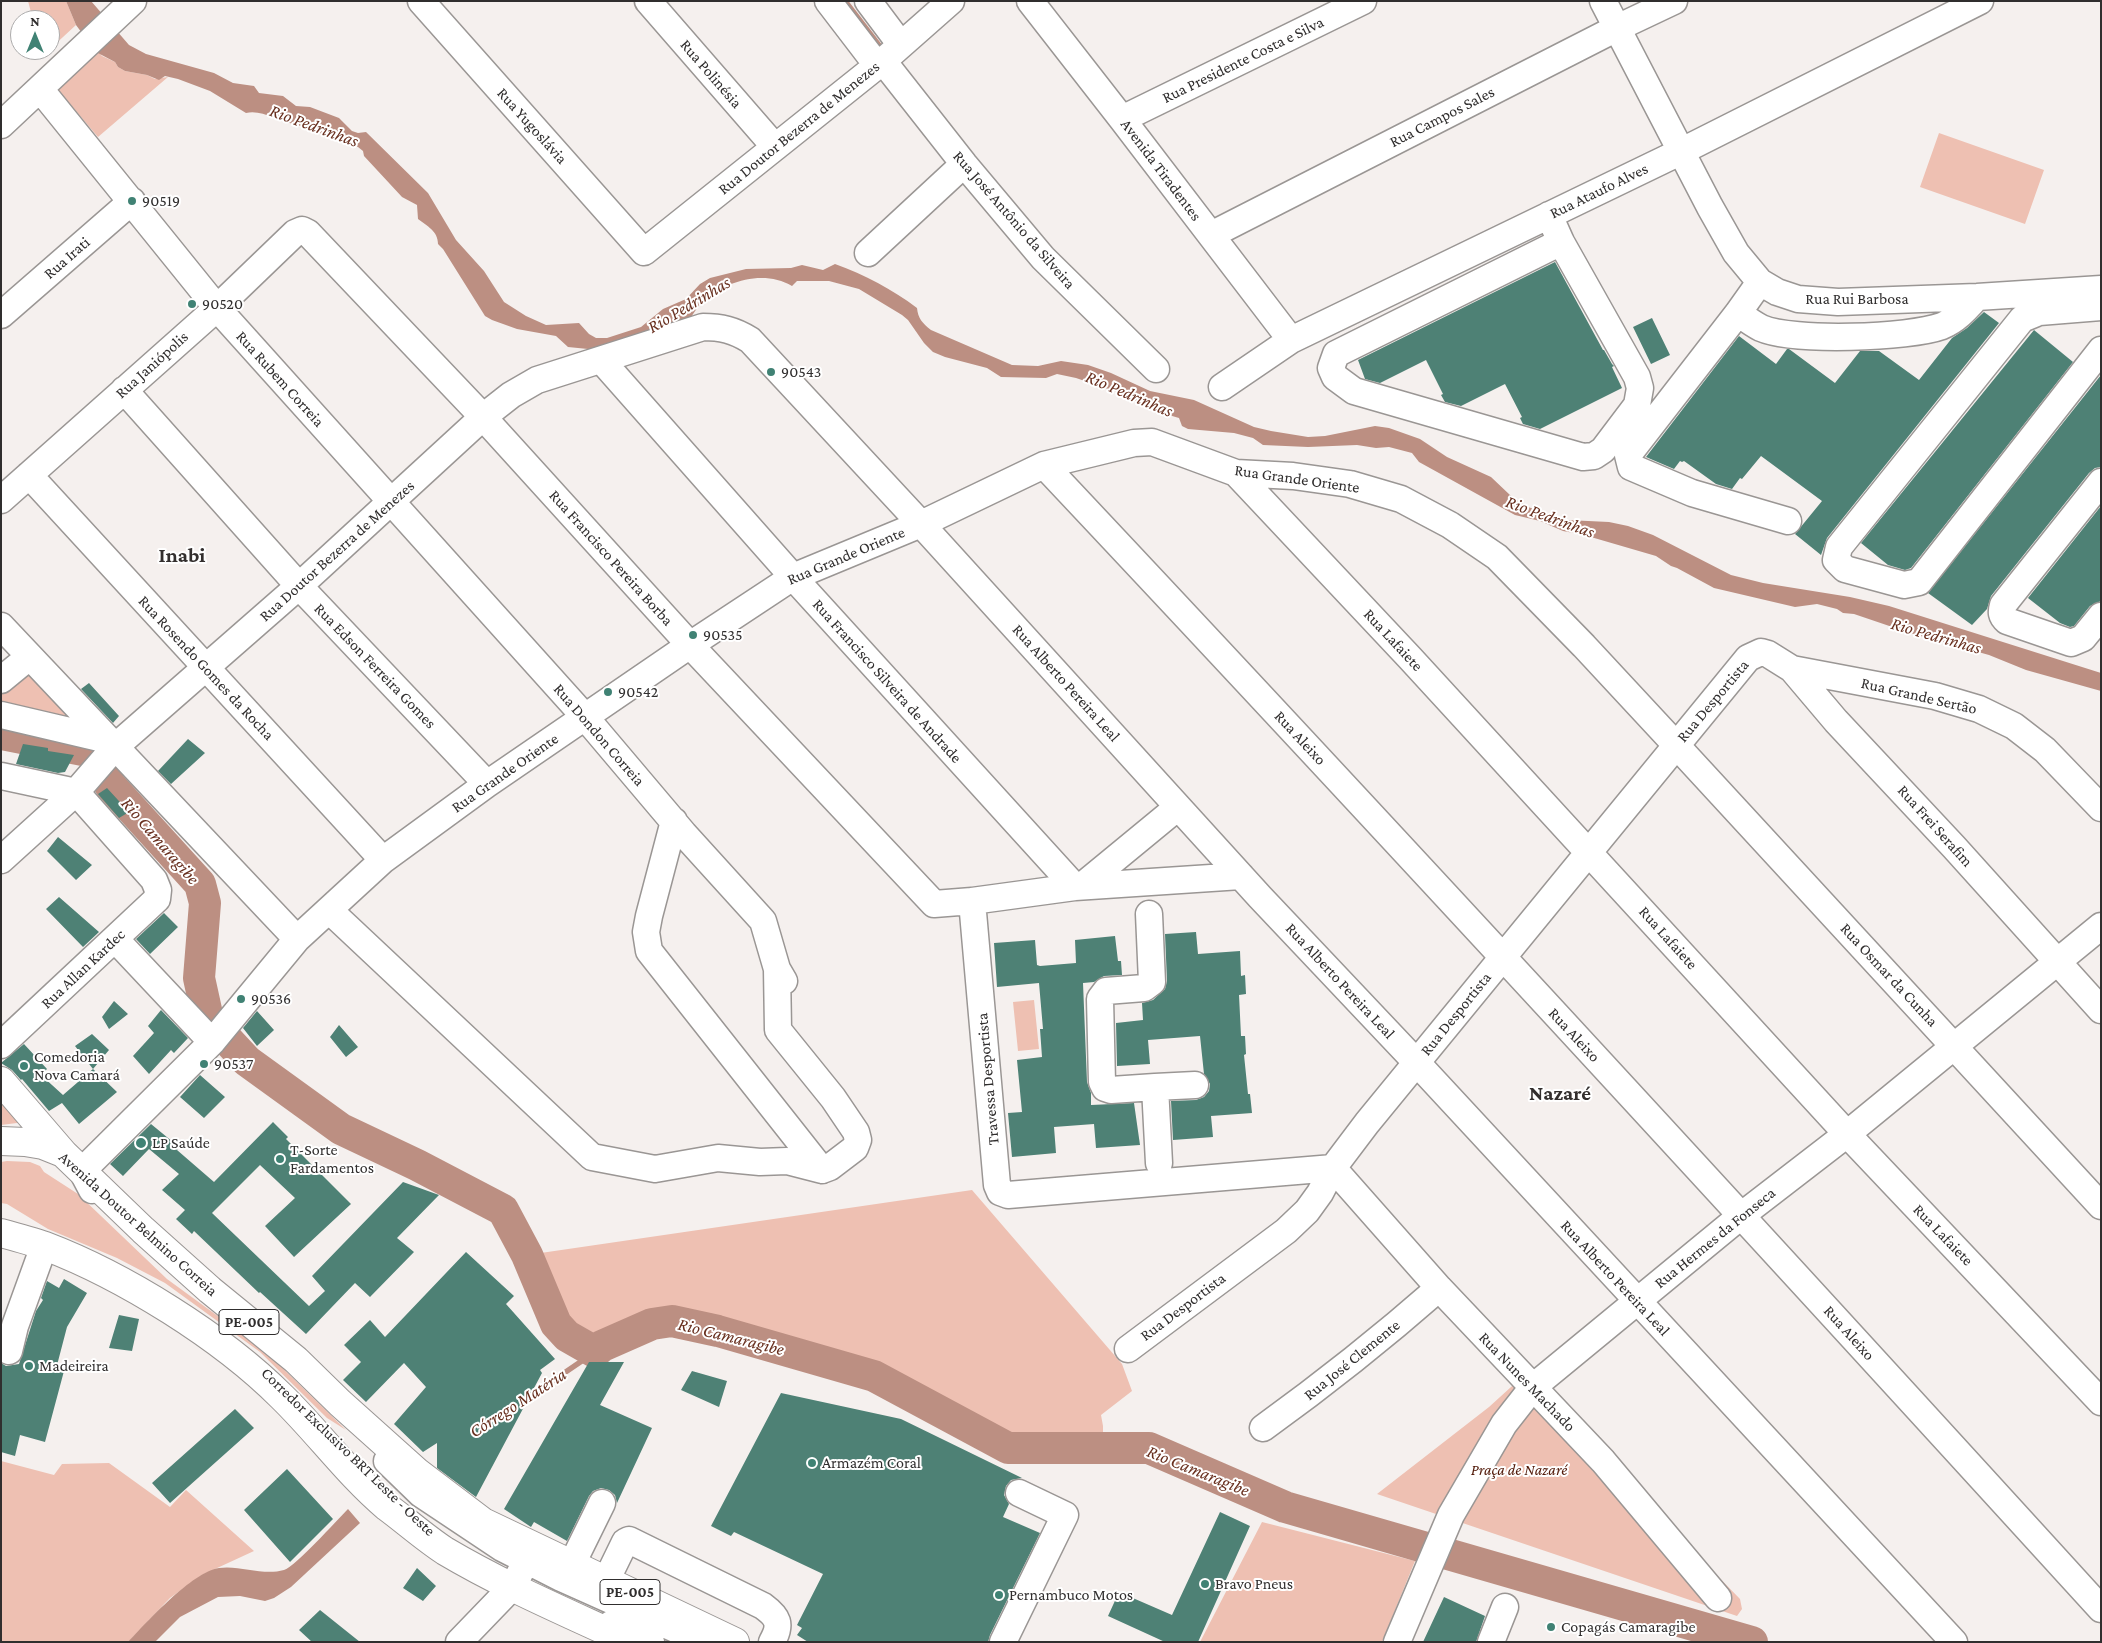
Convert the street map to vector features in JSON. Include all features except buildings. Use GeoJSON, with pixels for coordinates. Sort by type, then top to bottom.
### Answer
{"type":"FeatureCollection","features":[{"type":"Feature","properties":{"kind":"main road"},"geometry":{"type":"LineString","coordinates":[[1,1080],[72,1162]]}},
{"type":"Feature","properties":{"kind":"main road","name":"Avenida Doutor Belmino Correia"},"geometry":{"type":"LineString","coordinates":[[1,1141],[43,1145],[72,1162],[210,1290],[296,1360],[340,1403],[417,1472],[483,1522],[520,1567],[630,1642]]}},
{"type":"Feature","properties":{"kind":"main road","name":"Avenida Doutor Belmino Correia"},"geometry":{"type":"LineString","coordinates":[[1,1233],[49,1248],[152,1300],[231,1354],[281,1396],[386,1506],[444,1550],[520,1567],[572,1564],[735,1642]]}},
{"type":"Feature","properties":{"kind":"street","name":"Rua Yugoslávia"},"geometry":{"type":"LineString","coordinates":[[420,1],[644,252]]}},
{"type":"Feature","properties":{"kind":"street","name":"Rua Polinésia"},"geometry":{"type":"LineString","coordinates":[[648,1],[775,147]]}},
{"type":"Feature","properties":{"kind":"street","name":"Rua José Antônio da Silveira"},"geometry":{"type":"LineString","coordinates":[[828,1],[887,57],[964,164],[1043,258],[1156,369]]}},
{"type":"Feature","properties":{"kind":"street","name":"Rua José Antônio da Silveira"},"geometry":{"type":"LineString","coordinates":[[868,1],[887,57]]}},
{"type":"Feature","properties":{"kind":"street","name":"Rua Doutor Bezerra de Menezes"},"geometry":{"type":"LineString","coordinates":[[644,252],[887,57],[951,1]]}},
{"type":"Feature","properties":{"kind":"street","name":"Rua Presidente Costa e Silva"},"geometry":{"type":"LineString","coordinates":[[1122,119],[1363,1]]}},
{"type":"Feature","properties":{"kind":"street","name":"Rua Rui Barbosa"},"geometry":{"type":"LineString","coordinates":[[1603,1],[1680,152],[1736,253],[1760,282],[1777,292],[1798,299],[1838,302],[1977,297],[2101,289]]}},
{"type":"Feature","properties":{"kind":"street","name":"Rua Campos Sales"},"geometry":{"type":"LineString","coordinates":[[1211,235],[1617,28],[1674,1]]}},
{"type":"Feature","properties":{"kind":"street","name":"Rua Ataufo Alves"},"geometry":{"type":"LineString","coordinates":[[1222,387],[1291,340],[1680,152],[1980,1]]}},
{"type":"Feature","properties":{"kind":"street","name":"Avenida Tiradentes"},"geometry":{"type":"LineString","coordinates":[[1039,4],[1122,119],[1291,340]]}},
{"type":"Feature","properties":{"kind":"street"},"geometry":{"type":"LineString","coordinates":[[1,125],[125,8]]}},
{"type":"Feature","properties":{"kind":"street","name":"Rua Rubem Correia"},"geometry":{"type":"LineString","coordinates":[[40,89],[216,308],[391,503]]}},
{"type":"Feature","properties":{"kind":"street"},"geometry":{"type":"LineString","coordinates":[[868,253],[964,164]]}},
{"type":"Feature","properties":{"kind":"street","name":"Rua Irati"},"geometry":{"type":"LineString","coordinates":[[1,315],[132,202]]}},
{"type":"Feature","properties":{"kind":"street"},"geometry":{"type":"LineString","coordinates":[[1549,216],[1561,242],[1637,377],[1640,388],[1637,405],[1603,450],[1594,456],[1583,457],[1354,391],[1335,377],[1331,368],[1336,354],[1561,242]]}},
{"type":"Feature","properties":{"kind":"street","name":"Rua Janiópolis"},"geometry":{"type":"LineString","coordinates":[[1,500],[216,308],[295,233],[302,230]]}},
{"type":"Feature","properties":{"kind":"street","name":"Rua Francisco Pereira Borba"},"geometry":{"type":"LineString","coordinates":[[302,230],[308,233],[483,417],[690,645],[934,904],[972,901]]}},
{"type":"Feature","properties":{"kind":"street"},"geometry":{"type":"LineString","coordinates":[[1760,282],[1628,454],[1628,461],[1631,467],[1692,493],[1788,522]]}},
{"type":"Feature","properties":{"kind":"street"},"geometry":{"type":"LineString","coordinates":[[1738,313],[1761,328],[1789,334],[1821,337],[1860,336],[1915,331],[1942,326],[1958,317],[1977,297]]}},
{"type":"Feature","properties":{"kind":"street"},"geometry":{"type":"LineString","coordinates":[[2101,307],[2039,312],[2022,319],[1839,547],[1836,553],[1840,565],[1845,569],[1904,585],[1919,582],[2101,350]]}},
{"type":"Feature","properties":{"kind":"street","name":"Rua Doutor Bezerra de Menezes"},"geometry":{"type":"LineString","coordinates":[[1,860],[76,792],[106,754],[299,586],[483,417],[511,395],[537,380],[602,361],[703,327],[722,327]]}},
{"type":"Feature","properties":{"kind":"street","name":"Rua Alberto Pereira Leal"},"geometry":{"type":"LineString","coordinates":[[722,327],[750,340],[922,524],[1241,876],[1254,902],[1417,1063],[1954,1642]]}},
{"type":"Feature","properties":{"kind":"street","name":"Rua Francisco Silveira de Andrade"},"geometry":{"type":"LineString","coordinates":[[602,361],[793,577],[1078,886]]}},
{"type":"Feature","properties":{"kind":"street","name":"Rua Edson Ferreira Gomes"},"geometry":{"type":"LineString","coordinates":[[124,390],[299,586],[487,784]]}},
{"type":"Feature","properties":{"kind":"street","name":"Rua Grande Oriente"},"geometry":{"type":"LineString","coordinates":[[72,1162],[220,1033],[298,939],[383,860],[487,784],[793,577],[922,524],[1044,465],[1134,443],[1152,442],[1236,473],[1294,476],[1350,484],[1401,499],[1450,525],[1497,557],[1584,646],[1676,745]]}},
{"type":"Feature","properties":{"kind":"street","name":"Rua Aleixo"},"geometry":{"type":"LineString","coordinates":[[1044,465],[1283,719],[1742,1215],[2101,1609]]}},
{"type":"Feature","properties":{"kind":"street","name":"Rua Lafaiete"},"geometry":{"type":"LineString","coordinates":[[1236,473],[1589,852],[1847,1134],[2101,1402]]}},
{"type":"Feature","properties":{"kind":"street","name":"Rua Rosendo Gomes da Rocha"},"geometry":{"type":"LineString","coordinates":[[29,475],[383,860]]}},
{"type":"Feature","properties":{"kind":"street"},"geometry":{"type":"LineString","coordinates":[[2101,482],[2003,605],[2002,615],[2008,621],[2071,642],[2083,638],[2101,616]]}},
{"type":"Feature","properties":{"kind":"street","name":"Rua Dondon Correia"},"geometry":{"type":"LineString","coordinates":[[391,503],[585,717],[763,921],[781,975],[778,1030],[833,1098],[856,1132],[858,1140],[855,1148],[830,1167],[822,1170]]}},
{"type":"Feature","properties":{"kind":"street"},"geometry":{"type":"LineString","coordinates":[[1,626],[29,657],[106,754],[298,939]]}},
{"type":"Feature","properties":{"kind":"street","name":"Rua Desportista"},"geometry":{"type":"LineString","coordinates":[[1128,1349],[1286,1231],[1307,1211],[1334,1168],[1367,1123],[1748,658],[1761,652]]}},
{"type":"Feature","properties":{"kind":"street","name":"Rua Frei Serafim"},"geometry":{"type":"LineString","coordinates":[[1761,652],[1768,654],[1792,669],[1836,721],[1909,798],[2101,1010]]}},
{"type":"Feature","properties":{"kind":"street"},"geometry":{"type":"LineString","coordinates":[[1,680],[29,657]]}},
{"type":"Feature","properties":{"kind":"street","name":"Rua Grande Sertão"},"geometry":{"type":"LineString","coordinates":[[1792,669],[1935,696],[1979,708],[2014,726],[2045,750],[2101,808]]}},
{"type":"Feature","properties":{"kind":"street"},"geometry":{"type":"LineString","coordinates":[[1,715],[106,754]]}},
{"type":"Feature","properties":{"kind":"street","name":"Rua Osmar da Cunha"},"geometry":{"type":"LineString","coordinates":[[1676,745],[2101,1206]]}},
{"type":"Feature","properties":{"kind":"street"},"geometry":{"type":"LineString","coordinates":[[1,776],[76,792]]}},
{"type":"Feature","properties":{"kind":"street","name":"Rua Allan Kardec"},"geometry":{"type":"LineString","coordinates":[[1,1045],[116,940],[157,899],[158,890],[154,880],[76,792]]}},
{"type":"Feature","properties":{"kind":"street"},"geometry":{"type":"LineString","coordinates":[[1078,886],[1178,807]]}},
{"type":"Feature","properties":{"kind":"street"},"geometry":{"type":"LineString","coordinates":[[674,821],[649,916],[646,932],[649,951],[822,1170]]}},
{"type":"Feature","properties":{"kind":"street"},"geometry":{"type":"LineString","coordinates":[[972,901],[1078,886],[1241,876]]}},
{"type":"Feature","properties":{"kind":"street","name":"Travessa Desportista"},"geometry":{"type":"LineString","coordinates":[[972,901],[997,1185],[1000,1192],[1008,1195],[1334,1168]]}},
{"type":"Feature","properties":{"kind":"street"},"geometry":{"type":"LineString","coordinates":[[329,910],[592,1157],[655,1169],[718,1158],[760,1162],[787,1162],[822,1170]]}},
{"type":"Feature","properties":{"kind":"street"},"geometry":{"type":"LineString","coordinates":[[1150,914],[1152,982],[1144,988],[1106,991],[1101,996],[1099,1003],[1103,1086],[1111,1090],[1195,1085]]}},
{"type":"Feature","properties":{"kind":"street","name":"Rua Hermes da Fonseca"},"geometry":{"type":"LineString","coordinates":[[1397,1642],[1451,1515],[1504,1424],[1533,1386],[1742,1215],[1847,1134],[2101,926]]}},
{"type":"Feature","properties":{"kind":"street"},"geometry":{"type":"LineString","coordinates":[[116,940],[220,1033]]}},
{"type":"Feature","properties":{"kind":"street"},"geometry":{"type":"LineString","coordinates":[[1155,1087],[1160,1163]]}},
{"type":"Feature","properties":{"kind":"street","name":"Rua Nunes Machado"},"geometry":{"type":"LineString","coordinates":[[1334,1168],[1439,1288],[1603,1461],[1718,1598]]}},
{"type":"Feature","properties":{"kind":"street"},"geometry":{"type":"LineString","coordinates":[[9,1351],[15,1326],[49,1248]]}},
{"type":"Feature","properties":{"kind":"street","name":"Rua José Clemente"},"geometry":{"type":"LineString","coordinates":[[1263,1428],[1324,1385],[1383,1338],[1439,1288]]}},
{"type":"Feature","properties":{"kind":"street"},"geometry":{"type":"LineString","coordinates":[[1003,1642],[1065,1515],[1019,1493]]}},
{"type":"Feature","properties":{"kind":"street"},"geometry":{"type":"LineString","coordinates":[[572,1564],[602,1503]]}},
{"type":"Feature","properties":{"kind":"street"},"geometry":{"type":"LineString","coordinates":[[606,1581],[625,1542],[628,1540],[763,1606],[775,1615],[778,1622],[777,1633],[772,1642]]}},
{"type":"Feature","properties":{"kind":"street"},"geometry":{"type":"LineString","coordinates":[[459,1642],[520,1567]]}},
{"type":"Feature","properties":{"kind":"street"},"geometry":{"type":"LineString","coordinates":[[520,1567],[651,1642]]}},
{"type":"Feature","properties":{"kind":"street"},"geometry":{"type":"LineString","coordinates":[[520,1567],[705,1642]]}},
{"type":"Feature","properties":{"kind":"street"},"geometry":{"type":"LineString","coordinates":[[1491,1642],[1505,1607]]}},
{"type":"Feature","properties":{"kind":"green space"},"geometry":{"type":"Polygon","coordinates":[[[28,1],[66,1],[76,25],[60,40],[60,10],[30,10],[28,1]]]}},
{"type":"Feature","properties":{"kind":"green space"},"geometry":{"type":"Polygon","coordinates":[[[91,44],[102,56],[115,62],[118,67],[125,71],[147,75],[155,79],[168,77],[98,137],[52,83],[91,44]]]}},
{"type":"Feature","properties":{"kind":"green space"},"geometry":{"type":"Polygon","coordinates":[[[1939,133],[2044,170],[2025,224],[1920,187],[1939,133]]]}},
{"type":"Feature","properties":{"kind":"green space"},"geometry":{"type":"Polygon","coordinates":[[[29,657],[108,740],[1,715],[1,680],[29,657]]]}},
{"type":"Feature","properties":{"kind":"green space"},"geometry":{"type":"Polygon","coordinates":[[[1034,1000],[1039,1049],[1018,1051],[1013,1002],[1034,1000]]]}},
{"type":"Feature","properties":{"kind":"green space"},"geometry":{"type":"Polygon","coordinates":[[[1,1093],[25,1122],[1,1125],[1,1093]]]}},
{"type":"Feature","properties":{"kind":"green space"},"geometry":{"type":"Polygon","coordinates":[[[1,1162],[30,1162],[40,1166],[44,1172],[78,1194],[167,1279],[263,1349],[346,1430],[327,1418],[260,1352],[165,1283],[117,1258],[48,1229],[7,1204],[1,1203],[1,1162]]]}},
{"type":"Feature","properties":{"kind":"green space"},"geometry":{"type":"Polygon","coordinates":[[[972,1190],[1122,1364],[1132,1391],[1101,1415],[1103,1448],[1008,1448],[874,1376],[718,1331],[672,1321],[652,1324],[629,1333],[602,1346],[595,1352],[567,1336],[556,1324],[527,1255],[972,1190]]]}},
{"type":"Feature","properties":{"kind":"green space","name":"Praça de Nazaré"},"geometry":{"type":"Polygon","coordinates":[[[1522,1377],[1740,1599],[1742,1609],[1737,1616],[1377,1494],[1489,1407],[1522,1377]]]}},
{"type":"Feature","properties":{"kind":"green space"},"geometry":{"type":"Polygon","coordinates":[[[1,1461],[54,1475],[62,1464],[109,1463],[170,1507],[186,1490],[254,1551],[202,1575],[170,1598],[128,1642],[1,1642],[1,1461]]]}},
{"type":"Feature","properties":{"kind":"green space"},"geometry":{"type":"Polygon","coordinates":[[[1262,1522],[1415,1561],[1382,1642],[1200,1642],[1262,1522]]]}},
{"type":"Feature","properties":{"kind":"water","name":"Rio Pedrinhas"},"geometry":{"type":"Polygon","coordinates":[[[66,1],[91,1],[129,45],[146,54],[214,73],[233,83],[254,86],[259,93],[283,96],[296,106],[310,107],[339,118],[352,131],[358,133],[366,132],[428,193],[456,240],[484,271],[504,302],[526,316],[546,325],[579,323],[589,334],[596,338],[607,338],[641,327],[663,309],[686,299],[700,284],[710,278],[746,269],[791,268],[802,265],[823,270],[835,264],[878,283],[908,301],[917,308],[921,320],[931,330],[1012,365],[1038,366],[1061,361],[1088,365],[1111,373],[1150,391],[1194,400],[1254,427],[1271,431],[1308,437],[1325,436],[1375,426],[1389,428],[1420,439],[1447,457],[1491,477],[1510,495],[1528,507],[1567,520],[1609,522],[1628,526],[1653,535],[1731,575],[1763,583],[1850,597],[1889,606],[2101,673],[2101,691],[2026,670],[1989,655],[1910,633],[1854,614],[1843,613],[1837,609],[1817,604],[1795,607],[1714,588],[1671,566],[1656,556],[1584,535],[1563,531],[1540,521],[1515,515],[1419,462],[1412,453],[1389,447],[1376,448],[1357,445],[1308,447],[1263,445],[1253,438],[1234,433],[1188,429],[1182,426],[1179,418],[1162,413],[1117,392],[1076,378],[1057,374],[1046,378],[1001,377],[987,368],[933,352],[902,315],[859,289],[829,281],[797,281],[792,286],[769,278],[757,278],[733,283],[711,295],[700,304],[688,321],[668,324],[598,350],[568,347],[556,336],[517,329],[485,316],[438,244],[438,239],[434,232],[418,219],[417,205],[402,197],[358,147],[264,114],[246,113],[210,91],[178,79],[165,76],[159,80],[147,75],[125,71],[118,67],[115,62],[96,52],[76,25],[66,1]]]}},
{"type":"Feature","properties":{"kind":"water"},"geometry":{"type":"Polygon","coordinates":[[[348,1509],[360,1523],[291,1587],[274,1598],[265,1601],[240,1596],[218,1597],[180,1617],[155,1642],[128,1642],[170,1599],[196,1578],[219,1568],[227,1567],[268,1572],[284,1570],[306,1552],[348,1509]]]}},
{"type":"Feature","properties":{"kind":"waterway"},"geometry":{"type":"LineString","coordinates":[[845,1],[881,48]]}},
{"type":"Feature","properties":{"kind":"waterway","name":"Rio Camaragibe"},"geometry":{"type":"LineString","coordinates":[[1,734],[93,752],[110,785],[200,884],[205,903],[199,978],[208,1019],[247,1061],[341,1129],[417,1165],[503,1210],[527,1255],[556,1324],[567,1336],[595,1352],[602,1346],[652,1324],[672,1321],[718,1331],[874,1376],[1008,1448],[1149,1448],[1285,1507],[1752,1642]]}},
{"type":"Feature","properties":{"kind":"waterway","name":"Córrego Matéria"},"geometry":{"type":"LineString","coordinates":[[523,1401],[595,1352]]}},
{"type":"Feature","properties":{"kind":"place","name":"90519"},"geometry":{"type":"Point","coordinates":[132,201]}},
{"type":"Feature","properties":{"kind":"place","name":"90520"},"geometry":{"type":"Point","coordinates":[192,304]}},
{"type":"Feature","properties":{"kind":"place","name":"90543"},"geometry":{"type":"Point","coordinates":[771,372]}},
{"type":"Feature","properties":{"kind":"place","name":"90535"},"geometry":{"type":"Point","coordinates":[693,635]}},
{"type":"Feature","properties":{"kind":"place","name":"90542"},"geometry":{"type":"Point","coordinates":[608,692]}},
{"type":"Feature","properties":{"kind":"place","name":"90536"},"geometry":{"type":"Point","coordinates":[241,999]}},
{"type":"Feature","properties":{"kind":"place","name":"90537"},"geometry":{"type":"Point","coordinates":[204,1064]}},
{"type":"Feature","properties":{"kind":"place","name":"Comedoria Nova Camará"},"geometry":{"type":"Point","coordinates":[24,1066]}},
{"type":"Feature","properties":{"kind":"place","name":"LP Saúde"},"geometry":{"type":"Point","coordinates":[141,1143]}},
{"type":"Feature","properties":{"kind":"place","name":"T-Sorte Fardamentos"},"geometry":{"type":"Point","coordinates":[280,1159]}},
{"type":"Feature","properties":{"kind":"place","name":"Madeireira"},"geometry":{"type":"Point","coordinates":[29,1366]}},
{"type":"Feature","properties":{"kind":"place","name":"Armazém Coral"},"geometry":{"type":"Point","coordinates":[812,1463]}},
{"type":"Feature","properties":{"kind":"place","name":"Bravo Pneus"},"geometry":{"type":"Point","coordinates":[1205,1584]}},
{"type":"Feature","properties":{"kind":"place","name":"Pernambuco Motos"},"geometry":{"type":"Point","coordinates":[999,1595]}},
{"type":"Feature","properties":{"kind":"place","name":"Copagás Camaragibe"},"geometry":{"type":"Point","coordinates":[1551,1627]}},
{"type":"Feature","properties":{"kind":"district","name":"Inabi"},"geometry":{"type":"Point","coordinates":[182,556]}},
{"type":"Feature","properties":{"kind":"district","name":"Nazaré"},"geometry":{"type":"Point","coordinates":[1560,1094]}}]}
